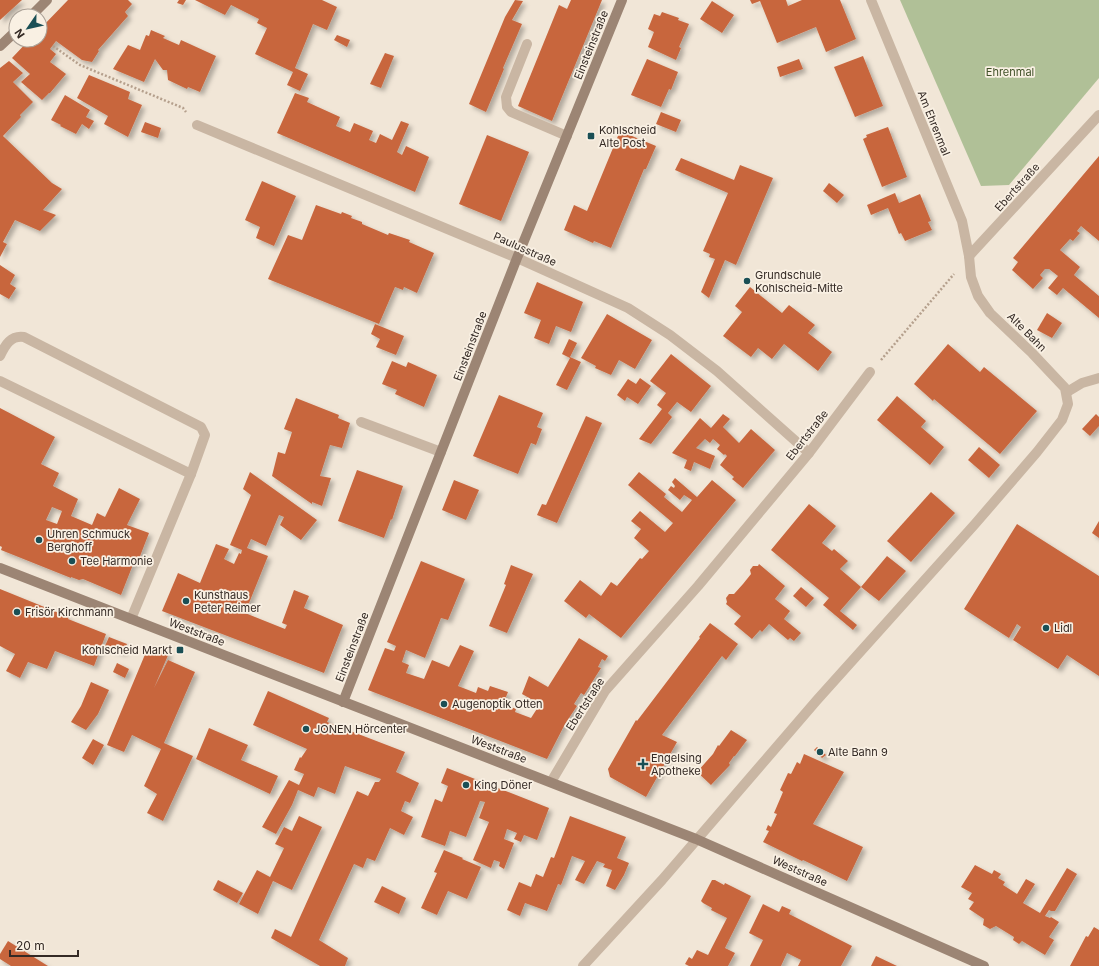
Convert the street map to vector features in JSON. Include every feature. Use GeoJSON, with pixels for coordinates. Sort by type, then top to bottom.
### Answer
{"type":"FeatureCollection","features":[{"type":"Feature","properties":{"kind":"main road"},"geometry":{"type":"LineString","coordinates":[[39,8],[47,0]]}},
{"type":"Feature","properties":{"kind":"main road","name":"Einsteinstraße"},"geometry":{"type":"LineString","coordinates":[[343,702],[517,258],[622,0]]}},
{"type":"Feature","properties":{"kind":"main road"},"geometry":{"type":"LineString","coordinates":[[0,46],[8,38]]}},
{"type":"Feature","properties":{"kind":"main road","name":"Weststraße"},"geometry":{"type":"LineString","coordinates":[[0,568],[696,839],[984,966]]}},
{"type":"Feature","properties":{"kind":"street","name":"Am Ehrenmal"},"geometry":{"type":"LineString","coordinates":[[871,0],[962,220],[969,256]]}},
{"type":"Feature","properties":{"kind":"street"},"geometry":{"type":"LineString","coordinates":[[527,44],[506,97],[507,107],[511,112],[567,136]]}},
{"type":"Feature","properties":{"kind":"street","name":"Ebertstraße"},"geometry":{"type":"LineString","coordinates":[[969,256],[1099,114]]}},
{"type":"Feature","properties":{"kind":"street","name":"Paulusstraße"},"geometry":{"type":"LineString","coordinates":[[197,124],[517,258],[628,308],[670,335],[717,371],[809,453]]}},
{"type":"Feature","properties":{"kind":"street","name":"Alte Bahn"},"geometry":{"type":"LineString","coordinates":[[969,256],[971,277],[978,296],[990,313],[1032,353],[1067,392]]}},
{"type":"Feature","properties":{"kind":"street"},"geometry":{"type":"LineString","coordinates":[[0,356],[4,347],[11,339],[18,336],[24,337],[201,427],[205,435],[130,619]]}},
{"type":"Feature","properties":{"kind":"street","name":"Ebertstraße"},"geometry":{"type":"LineString","coordinates":[[551,782],[605,691],[698,586],[809,453],[870,372]]}},
{"type":"Feature","properties":{"kind":"street"},"geometry":{"type":"LineString","coordinates":[[582,966],[657,886],[817,700],[975,524],[1036,452],[1062,420],[1068,404],[1067,392],[1082,383],[1099,378]]}},
{"type":"Feature","properties":{"kind":"street"},"geometry":{"type":"LineString","coordinates":[[0,381],[190,474]]}},
{"type":"Feature","properties":{"kind":"street"},"geometry":{"type":"LineString","coordinates":[[361,422],[441,452]]}},
{"type":"Feature","properties":{"kind":"path"},"geometry":{"type":"LineString","coordinates":[[53,46],[80,65],[183,108],[197,124]]}},
{"type":"Feature","properties":{"kind":"path"},"geometry":{"type":"LineString","coordinates":[[870,372],[969,256]]}},
{"type":"Feature","properties":{"kind":"green space","name":"Ehrenmal"},"geometry":{"type":"Polygon","coordinates":[[[900,0],[1099,0],[1099,78],[1009,185],[981,186],[900,0]]]}},
{"type":"Feature","properties":{"kind":"building"},"geometry":{"type":"Polygon","coordinates":[[[0,0],[22,0],[13,8],[8,8],[8,13],[0,20],[0,0]]]}},
{"type":"Feature","properties":{"kind":"building"},"geometry":{"type":"Polygon","coordinates":[[[68,0],[128,0],[132,4],[125,12],[128,16],[98,50],[99,51],[92,62],[82,60],[56,41],[50,49],[56,54],[50,62],[66,74],[42,100],[21,82],[30,74],[12,58],[21,48],[48,48],[48,21],[68,0]]]}},
{"type":"Feature","properties":{"kind":"building"},"geometry":{"type":"Polygon","coordinates":[[[179,0],[186,0],[183,5],[177,3],[179,0]]]}},
{"type":"Feature","properties":{"kind":"building"},"geometry":{"type":"Polygon","coordinates":[[[195,0],[322,0],[337,7],[327,30],[313,24],[295,68],[308,74],[300,91],[287,85],[293,72],[255,54],[267,28],[257,23],[259,19],[231,5],[225,15],[195,0]]]}},
{"type":"Feature","properties":{"kind":"building"},"geometry":{"type":"Polygon","coordinates":[[[515,0],[523,1],[512,20],[522,24],[486,112],[469,104],[505,17],[515,0]]]}},
{"type":"Feature","properties":{"kind":"building"},"geometry":{"type":"Polygon","coordinates":[[[571,0],[602,0],[552,121],[518,106],[559,5],[567,9],[571,0]]]}},
{"type":"Feature","properties":{"kind":"building"},"geometry":{"type":"Polygon","coordinates":[[[750,0],[786,0],[788,6],[802,0],[840,0],[856,39],[826,52],[816,27],[777,43],[760,1],[752,4],[750,0]]]}},
{"type":"Feature","properties":{"kind":"building"},"geometry":{"type":"Polygon","coordinates":[[[712,1],[734,15],[722,33],[700,19],[712,1]]]}},
{"type":"Feature","properties":{"kind":"building"},"geometry":{"type":"Polygon","coordinates":[[[662,12],[679,18],[678,20],[689,24],[679,47],[681,48],[676,60],[648,47],[654,32],[648,29],[654,14],[660,16],[662,12]]]}},
{"type":"Feature","properties":{"kind":"building"},"geometry":{"type":"Polygon","coordinates":[[[151,30],[165,36],[163,38],[179,45],[181,40],[216,56],[200,92],[188,87],[187,89],[168,80],[167,70],[163,70],[155,59],[144,82],[113,69],[128,45],[140,50],[146,35],[149,36],[151,30]]]}},
{"type":"Feature","properties":{"kind":"building"},"geometry":{"type":"Polygon","coordinates":[[[337,35],[350,40],[347,47],[334,40],[337,35]]]}},
{"type":"Feature","properties":{"kind":"building"},"geometry":{"type":"Polygon","coordinates":[[[385,53],[394,56],[381,88],[370,84],[385,53]]]}},
{"type":"Feature","properties":{"kind":"building"},"geometry":{"type":"Polygon","coordinates":[[[863,56],[883,106],[855,117],[834,67],[863,56]]]}},
{"type":"Feature","properties":{"kind":"building"},"geometry":{"type":"Polygon","coordinates":[[[647,59],[678,72],[671,90],[669,89],[661,107],[631,95],[647,59]]]}},
{"type":"Feature","properties":{"kind":"building"},"geometry":{"type":"Polygon","coordinates":[[[799,59],[803,69],[780,77],[777,67],[799,59]]]}},
{"type":"Feature","properties":{"kind":"building"},"geometry":{"type":"Polygon","coordinates":[[[9,61],[23,73],[13,82],[33,102],[3,136],[52,183],[62,189],[43,210],[56,215],[40,231],[15,220],[3,242],[7,244],[0,257],[0,68],[9,61]]]}},
{"type":"Feature","properties":{"kind":"building"},"geometry":{"type":"Polygon","coordinates":[[[89,75],[130,92],[128,99],[142,105],[128,137],[104,124],[108,116],[77,98],[89,75]]]}},
{"type":"Feature","properties":{"kind":"building"},"geometry":{"type":"Polygon","coordinates":[[[295,93],[309,98],[307,102],[340,117],[336,126],[350,132],[354,123],[373,131],[369,140],[376,143],[380,134],[392,140],[401,121],[409,124],[397,152],[402,155],[406,146],[429,157],[415,192],[277,133],[295,93]]]}},
{"type":"Feature","properties":{"kind":"building"},"geometry":{"type":"Polygon","coordinates":[[[65,95],[90,110],[86,117],[94,121],[89,129],[82,124],[76,134],[51,120],[65,95]]]}},
{"type":"Feature","properties":{"kind":"building"},"geometry":{"type":"Polygon","coordinates":[[[661,112],[681,120],[676,132],[656,124],[661,112]]]}},
{"type":"Feature","properties":{"kind":"building"},"geometry":{"type":"Polygon","coordinates":[[[145,122],[161,128],[158,138],[141,132],[145,122]]]}},
{"type":"Feature","properties":{"kind":"building"},"geometry":{"type":"Polygon","coordinates":[[[888,127],[907,177],[882,187],[863,139],[867,137],[866,135],[888,127]]]}},
{"type":"Feature","properties":{"kind":"building"},"geometry":{"type":"Polygon","coordinates":[[[620,131],[656,146],[646,169],[644,169],[611,248],[594,241],[593,243],[564,230],[574,205],[587,211],[620,131]]]}},
{"type":"Feature","properties":{"kind":"building"},"geometry":{"type":"Polygon","coordinates":[[[487,135],[529,152],[501,221],[459,204],[487,135]]]}},
{"type":"Feature","properties":{"kind":"building"},"geometry":{"type":"Polygon","coordinates":[[[1099,156],[1099,241],[1081,226],[1077,231],[1080,233],[1073,241],[1070,239],[1060,250],[1080,267],[1074,275],[1099,296],[1099,318],[1063,288],[1057,295],[1048,288],[1058,276],[1049,269],[1045,269],[1040,275],[1043,278],[1033,289],[1012,270],[1018,262],[1013,258],[1099,156]]]}},
{"type":"Feature","properties":{"kind":"building"},"geometry":{"type":"Polygon","coordinates":[[[681,158],[734,180],[740,165],[773,178],[736,265],[725,260],[709,298],[701,292],[715,259],[709,257],[710,254],[703,251],[728,193],[675,170],[681,158]]]}},
{"type":"Feature","properties":{"kind":"building"},"geometry":{"type":"Polygon","coordinates":[[[262,181],[296,196],[274,246],[256,238],[260,227],[245,220],[262,181]]]}},
{"type":"Feature","properties":{"kind":"building"},"geometry":{"type":"Polygon","coordinates":[[[829,183],[844,195],[837,203],[823,191],[829,183]]]}},
{"type":"Feature","properties":{"kind":"building"},"geometry":{"type":"Polygon","coordinates":[[[895,193],[899,203],[920,194],[931,221],[928,222],[932,230],[905,241],[901,233],[899,234],[888,208],[871,215],[867,205],[895,193]]]}},
{"type":"Feature","properties":{"kind":"building"},"geometry":{"type":"Polygon","coordinates":[[[316,205],[341,214],[342,212],[352,216],[351,218],[362,222],[362,224],[388,235],[389,233],[410,240],[409,242],[434,253],[417,293],[404,287],[403,290],[395,287],[379,324],[268,279],[288,235],[302,240],[316,205]]]}},
{"type":"Feature","properties":{"kind":"building"},"geometry":{"type":"Polygon","coordinates":[[[0,265],[15,275],[10,284],[16,288],[9,299],[0,294],[0,265]]]}},
{"type":"Feature","properties":{"kind":"building"},"geometry":{"type":"Polygon","coordinates":[[[537,282],[583,302],[571,332],[556,326],[549,344],[534,338],[541,320],[524,313],[537,282]]]}},
{"type":"Feature","properties":{"kind":"building"},"geometry":{"type":"Polygon","coordinates":[[[750,287],[782,313],[789,305],[815,325],[808,333],[832,352],[818,371],[784,344],[772,359],[758,348],[751,357],[723,336],[742,312],[735,306],[750,287]]]}},
{"type":"Feature","properties":{"kind":"building"},"geometry":{"type":"Polygon","coordinates":[[[1047,313],[1062,323],[1052,338],[1037,330],[1047,313]]]}},
{"type":"Feature","properties":{"kind":"building"},"geometry":{"type":"Polygon","coordinates":[[[607,314],[652,340],[635,369],[619,360],[611,375],[595,368],[596,366],[581,358],[607,314]]]}},
{"type":"Feature","properties":{"kind":"building"},"geometry":{"type":"Polygon","coordinates":[[[375,324],[404,336],[396,355],[376,347],[380,339],[371,334],[375,324]]]}},
{"type":"Feature","properties":{"kind":"building"},"geometry":{"type":"Polygon","coordinates":[[[569,339],[577,343],[570,357],[581,362],[567,390],[556,385],[570,358],[562,354],[569,339]]]}},
{"type":"Feature","properties":{"kind":"building"},"geometry":{"type":"Polygon","coordinates":[[[948,344],[980,372],[984,367],[1037,411],[1000,454],[914,384],[948,344]]]}},
{"type":"Feature","properties":{"kind":"building"},"geometry":{"type":"Polygon","coordinates":[[[671,354],[711,386],[691,412],[677,402],[668,413],[672,417],[651,444],[639,439],[662,409],[657,405],[666,393],[650,381],[671,354]]]}},
{"type":"Feature","properties":{"kind":"building"},"geometry":{"type":"Polygon","coordinates":[[[392,361],[406,367],[408,362],[437,375],[424,407],[395,394],[397,390],[382,384],[392,361]]]}},
{"type":"Feature","properties":{"kind":"building"},"geometry":{"type":"Polygon","coordinates":[[[640,378],[651,386],[638,404],[627,397],[625,401],[617,395],[628,379],[636,384],[640,378]]]}},
{"type":"Feature","properties":{"kind":"building"},"geometry":{"type":"Polygon","coordinates":[[[499,395],[543,413],[537,427],[542,429],[536,445],[531,443],[518,474],[473,456],[499,395]]]}},
{"type":"Feature","properties":{"kind":"building"},"geometry":{"type":"Polygon","coordinates":[[[897,396],[926,421],[921,427],[944,447],[930,465],[877,420],[897,396]]]}},
{"type":"Feature","properties":{"kind":"building"},"geometry":{"type":"Polygon","coordinates":[[[296,398],[339,415],[338,418],[350,423],[342,448],[330,445],[320,476],[331,478],[322,506],[312,502],[312,504],[272,476],[278,452],[285,454],[292,432],[284,429],[296,398]]]}},
{"type":"Feature","properties":{"kind":"building"},"geometry":{"type":"Polygon","coordinates":[[[0,408],[55,437],[41,464],[59,473],[53,486],[78,499],[71,516],[92,525],[97,513],[105,517],[119,488],[140,499],[127,525],[149,533],[137,564],[134,562],[121,595],[83,579],[79,580],[71,578],[1,550],[2,547],[0,546],[0,408]],[[52,507],[46,520],[57,524],[62,511],[52,507]]]}},
{"type":"Feature","properties":{"kind":"building"},"geometry":{"type":"Polygon","coordinates":[[[723,414],[730,419],[723,427],[739,443],[751,429],[775,450],[743,488],[732,479],[734,477],[720,465],[727,456],[717,449],[720,445],[713,439],[710,443],[705,439],[696,448],[715,456],[710,469],[694,462],[691,471],[684,468],[687,460],[672,453],[700,418],[711,428],[723,414]]]}},
{"type":"Feature","properties":{"kind":"building"},"geometry":{"type":"Polygon","coordinates":[[[1096,414],[1099,417],[1099,426],[1090,436],[1082,429],[1096,414]]]}},
{"type":"Feature","properties":{"kind":"building"},"geometry":{"type":"Polygon","coordinates":[[[586,416],[602,423],[557,523],[537,515],[542,504],[546,505],[586,416]]]}},
{"type":"Feature","properties":{"kind":"building"},"geometry":{"type":"Polygon","coordinates":[[[979,447],[1000,465],[989,478],[968,460],[979,447]]]}},
{"type":"Feature","properties":{"kind":"building"},"geometry":{"type":"Polygon","coordinates":[[[357,470],[403,486],[392,520],[391,519],[384,538],[338,521],[357,470]]]}},
{"type":"Feature","properties":{"kind":"building"},"geometry":{"type":"Polygon","coordinates":[[[250,472],[317,520],[301,540],[280,525],[284,517],[279,515],[266,546],[251,539],[247,548],[268,556],[245,613],[285,629],[287,625],[282,623],[294,590],[309,596],[304,608],[343,625],[324,673],[162,611],[178,573],[200,583],[216,544],[229,549],[224,559],[234,564],[239,553],[241,554],[242,550],[230,545],[251,495],[243,489],[250,472]]]}},
{"type":"Feature","properties":{"kind":"building"},"geometry":{"type":"Polygon","coordinates":[[[639,472],[666,494],[664,497],[682,512],[692,500],[684,495],[680,500],[668,490],[671,486],[674,488],[675,486],[672,482],[675,478],[697,497],[712,480],[736,500],[621,638],[589,614],[586,618],[564,601],[580,580],[601,596],[611,582],[617,586],[640,558],[642,559],[649,551],[634,538],[641,529],[631,521],[640,511],[665,532],[673,523],[628,485],[639,472]]]}},
{"type":"Feature","properties":{"kind":"building"},"geometry":{"type":"Polygon","coordinates":[[[454,480],[479,490],[466,520],[442,510],[454,480]]]}},
{"type":"Feature","properties":{"kind":"building"},"geometry":{"type":"Polygon","coordinates":[[[931,492],[955,513],[911,562],[887,541],[931,492]]]}},
{"type":"Feature","properties":{"kind":"building"},"geometry":{"type":"Polygon","coordinates":[[[809,504],[836,526],[822,543],[832,551],[834,549],[848,561],[840,569],[861,587],[840,611],[857,625],[853,630],[823,605],[829,598],[771,550],[809,504]]]}},
{"type":"Feature","properties":{"kind":"building"},"geometry":{"type":"Polygon","coordinates":[[[1099,521],[1099,538],[1092,533],[1099,521]]]}},
{"type":"Feature","properties":{"kind":"building"},"geometry":{"type":"Polygon","coordinates":[[[1017,524],[1099,576],[1099,676],[1067,655],[1058,669],[1013,640],[1021,627],[1017,624],[1009,638],[964,609],[1017,524]]]}},
{"type":"Feature","properties":{"kind":"building"},"geometry":{"type":"Polygon","coordinates":[[[887,556],[906,571],[879,601],[861,587],[887,556]]]}},
{"type":"Feature","properties":{"kind":"building"},"geometry":{"type":"Polygon","coordinates":[[[421,561],[465,579],[448,620],[441,618],[425,658],[406,650],[402,662],[409,665],[406,673],[424,679],[432,660],[449,667],[460,645],[474,651],[458,686],[476,693],[478,687],[488,691],[490,686],[508,692],[503,704],[516,709],[515,712],[531,718],[540,704],[522,694],[529,676],[548,687],[579,638],[608,656],[605,661],[602,659],[598,667],[601,668],[584,695],[581,693],[574,704],[577,706],[565,724],[547,759],[368,690],[385,648],[394,651],[396,646],[387,642],[421,561]]]}},
{"type":"Feature","properties":{"kind":"building"},"geometry":{"type":"Polygon","coordinates":[[[759,564],[785,586],[775,599],[790,611],[784,619],[801,633],[794,641],[790,638],[788,640],[769,624],[762,632],[760,630],[752,639],[734,624],[741,616],[726,604],[726,598],[729,594],[734,594],[751,574],[750,570],[753,566],[758,566],[759,564]]]}},
{"type":"Feature","properties":{"kind":"building"},"geometry":{"type":"Polygon","coordinates":[[[511,565],[533,574],[507,633],[489,626],[506,585],[504,584],[511,565]]]}},
{"type":"Feature","properties":{"kind":"building"},"geometry":{"type":"Polygon","coordinates":[[[801,587],[814,598],[806,607],[793,596],[801,587]]]}},
{"type":"Feature","properties":{"kind":"building"},"geometry":{"type":"Polygon","coordinates":[[[0,589],[106,634],[94,666],[55,651],[47,669],[28,662],[20,678],[6,671],[15,654],[0,646],[0,589]]]}},
{"type":"Feature","properties":{"kind":"building"},"geometry":{"type":"Polygon","coordinates":[[[710,623],[738,644],[726,660],[722,656],[662,735],[677,742],[646,797],[610,777],[608,769],[636,720],[637,721],[710,623]]]}},
{"type":"Feature","properties":{"kind":"building"},"geometry":{"type":"Polygon","coordinates":[[[109,637],[127,644],[123,653],[105,646],[109,637]]]}},
{"type":"Feature","properties":{"kind":"building"},"geometry":{"type":"Polygon","coordinates":[[[149,645],[169,653],[154,688],[168,660],[195,672],[164,743],[193,756],[163,821],[147,813],[157,794],[144,786],[161,749],[132,735],[124,752],[107,745],[149,645]]]}},
{"type":"Feature","properties":{"kind":"building"},"geometry":{"type":"Polygon","coordinates":[[[117,663],[129,669],[125,678],[113,672],[117,663]]]}},
{"type":"Feature","properties":{"kind":"building"},"geometry":{"type":"Polygon","coordinates":[[[91,682],[109,690],[98,714],[86,730],[71,722],[81,706],[91,682]]]}},
{"type":"Feature","properties":{"kind":"building"},"geometry":{"type":"Polygon","coordinates":[[[268,691],[329,718],[327,722],[405,752],[396,772],[419,783],[410,803],[405,801],[401,811],[413,817],[404,835],[390,828],[375,861],[367,858],[363,868],[354,864],[319,940],[348,958],[345,966],[320,966],[271,938],[275,929],[291,937],[357,791],[368,796],[375,782],[379,782],[381,779],[345,766],[335,794],[318,787],[314,797],[298,790],[292,805],[276,834],[262,827],[289,780],[299,785],[304,774],[294,770],[300,757],[301,758],[307,749],[253,725],[268,691]]]}},
{"type":"Feature","properties":{"kind":"building"},"geometry":{"type":"Polygon","coordinates":[[[209,728],[248,745],[241,760],[278,776],[270,794],[196,759],[209,728]]]}},
{"type":"Feature","properties":{"kind":"building"},"geometry":{"type":"Polygon","coordinates":[[[731,730],[747,740],[729,763],[730,765],[711,785],[697,772],[731,730]]]}},
{"type":"Feature","properties":{"kind":"building"},"geometry":{"type":"Polygon","coordinates":[[[93,739],[104,745],[93,765],[82,758],[93,739]]]}},
{"type":"Feature","properties":{"kind":"building","name":"Alte Bahn 9"},"geometry":{"type":"Polygon","coordinates":[[[817,747],[826,755],[822,758],[814,750],[817,747]]]}},
{"type":"Feature","properties":{"kind":"building"},"geometry":{"type":"Polygon","coordinates":[[[804,754],[844,772],[813,824],[863,847],[847,881],[763,842],[769,831],[766,830],[768,825],[771,827],[777,814],[774,813],[783,792],[780,790],[788,773],[791,774],[797,762],[800,764],[804,754]]]}},
{"type":"Feature","properties":{"kind":"building"},"geometry":{"type":"Polygon","coordinates":[[[447,768],[549,808],[537,840],[524,835],[521,842],[514,839],[517,833],[507,829],[504,839],[514,843],[504,869],[499,866],[500,862],[494,860],[491,868],[473,860],[489,822],[479,818],[485,802],[480,801],[466,837],[450,831],[445,846],[421,837],[435,799],[442,802],[448,786],[441,783],[447,768]]]}},
{"type":"Feature","properties":{"kind":"building"},"geometry":{"type":"Polygon","coordinates":[[[299,816],[322,827],[292,890],[273,881],[258,914],[239,904],[257,870],[270,877],[284,848],[275,844],[284,827],[292,831],[299,816]]]}},
{"type":"Feature","properties":{"kind":"building"},"geometry":{"type":"Polygon","coordinates":[[[570,816],[626,837],[617,858],[629,863],[615,890],[606,886],[612,870],[603,867],[605,864],[597,861],[584,884],[575,880],[585,861],[572,856],[561,885],[558,884],[547,911],[525,903],[520,916],[507,910],[519,882],[531,887],[536,874],[543,877],[551,857],[554,858],[570,816]]]}},
{"type":"Feature","properties":{"kind":"building"},"geometry":{"type":"Polygon","coordinates":[[[444,850],[481,867],[467,899],[448,891],[437,915],[421,908],[437,873],[434,872],[444,850]]]}},
{"type":"Feature","properties":{"kind":"building"},"geometry":{"type":"Polygon","coordinates":[[[975,865],[992,874],[994,870],[1001,874],[998,878],[1005,882],[1003,885],[1017,894],[1026,879],[1035,884],[1023,903],[1040,913],[1067,868],[1077,874],[1055,911],[1049,910],[1045,916],[1051,917],[1059,922],[1049,937],[1054,940],[1045,955],[1022,941],[1019,944],[1013,940],[1014,937],[996,926],[990,929],[983,925],[984,919],[969,909],[974,902],[968,899],[972,893],[961,887],[975,865]]]}},
{"type":"Feature","properties":{"kind":"building"},"geometry":{"type":"Polygon","coordinates":[[[218,880],[243,893],[237,903],[213,890],[218,880]]]}},
{"type":"Feature","properties":{"kind":"building"},"geometry":{"type":"Polygon","coordinates":[[[712,880],[724,885],[725,883],[751,896],[725,948],[735,953],[728,966],[689,966],[685,964],[689,957],[692,959],[697,950],[708,955],[727,918],[711,910],[712,908],[701,901],[712,880]]]}},
{"type":"Feature","properties":{"kind":"building"},"geometry":{"type":"Polygon","coordinates":[[[382,886],[406,898],[399,914],[374,902],[382,886]]]}},
{"type":"Feature","properties":{"kind":"building"},"geometry":{"type":"Polygon","coordinates":[[[763,904],[779,912],[782,906],[791,910],[789,914],[852,946],[841,966],[798,966],[801,960],[787,953],[781,966],[750,966],[763,940],[749,933],[763,904]]]}},
{"type":"Feature","properties":{"kind":"building"},"geometry":{"type":"Polygon","coordinates":[[[1094,927],[1099,930],[1099,966],[1070,966],[1086,936],[1088,937],[1094,927]]]}},
{"type":"Feature","properties":{"kind":"building"},"geometry":{"type":"Polygon","coordinates":[[[8,941],[48,966],[11,966],[0,959],[0,954],[8,941]]]}},
{"type":"Feature","properties":{"kind":"building"},"geometry":{"type":"Polygon","coordinates":[[[876,956],[897,966],[871,966],[876,956]]]}},
{"type":"Feature","properties":{"kind":"place","name":"Kohlscheid Alte Post"},"geometry":{"type":"Point","coordinates":[591,136]}},
{"type":"Feature","properties":{"kind":"place","name":"Grundschule Kohlscheid-Mitte"},"geometry":{"type":"Point","coordinates":[747,281]}},
{"type":"Feature","properties":{"kind":"place","name":"Uhren Schmuck Berghoff"},"geometry":{"type":"Point","coordinates":[39,540]}},
{"type":"Feature","properties":{"kind":"place","name":"Tee Harmonie"},"geometry":{"type":"Point","coordinates":[72,561]}},
{"type":"Feature","properties":{"kind":"place","name":"Kunsthaus Peter Reimer"},"geometry":{"type":"Point","coordinates":[186,601]}},
{"type":"Feature","properties":{"kind":"place","name":"Frisör Kirchmann"},"geometry":{"type":"Point","coordinates":[17,612]}},
{"type":"Feature","properties":{"kind":"place","name":"Lidl"},"geometry":{"type":"Point","coordinates":[1046,628]}},
{"type":"Feature","properties":{"kind":"place","name":"Kohlscheid Markt"},"geometry":{"type":"Point","coordinates":[180,650]}},
{"type":"Feature","properties":{"kind":"place","name":"Augenoptik Otten"},"geometry":{"type":"Point","coordinates":[444,704]}},
{"type":"Feature","properties":{"kind":"place","name":"JONEN Hörcenter"},"geometry":{"type":"Point","coordinates":[306,729]}},
{"type":"Feature","properties":{"kind":"place","name":"Alte Bahn 9"},"geometry":{"type":"Point","coordinates":[820,752]}},
{"type":"Feature","properties":{"kind":"place","name":"Engelsing Apotheke"},"geometry":{"type":"Point","coordinates":[643,764]}},
{"type":"Feature","properties":{"kind":"place","name":"King Döner"},"geometry":{"type":"Point","coordinates":[466,785]}}]}
